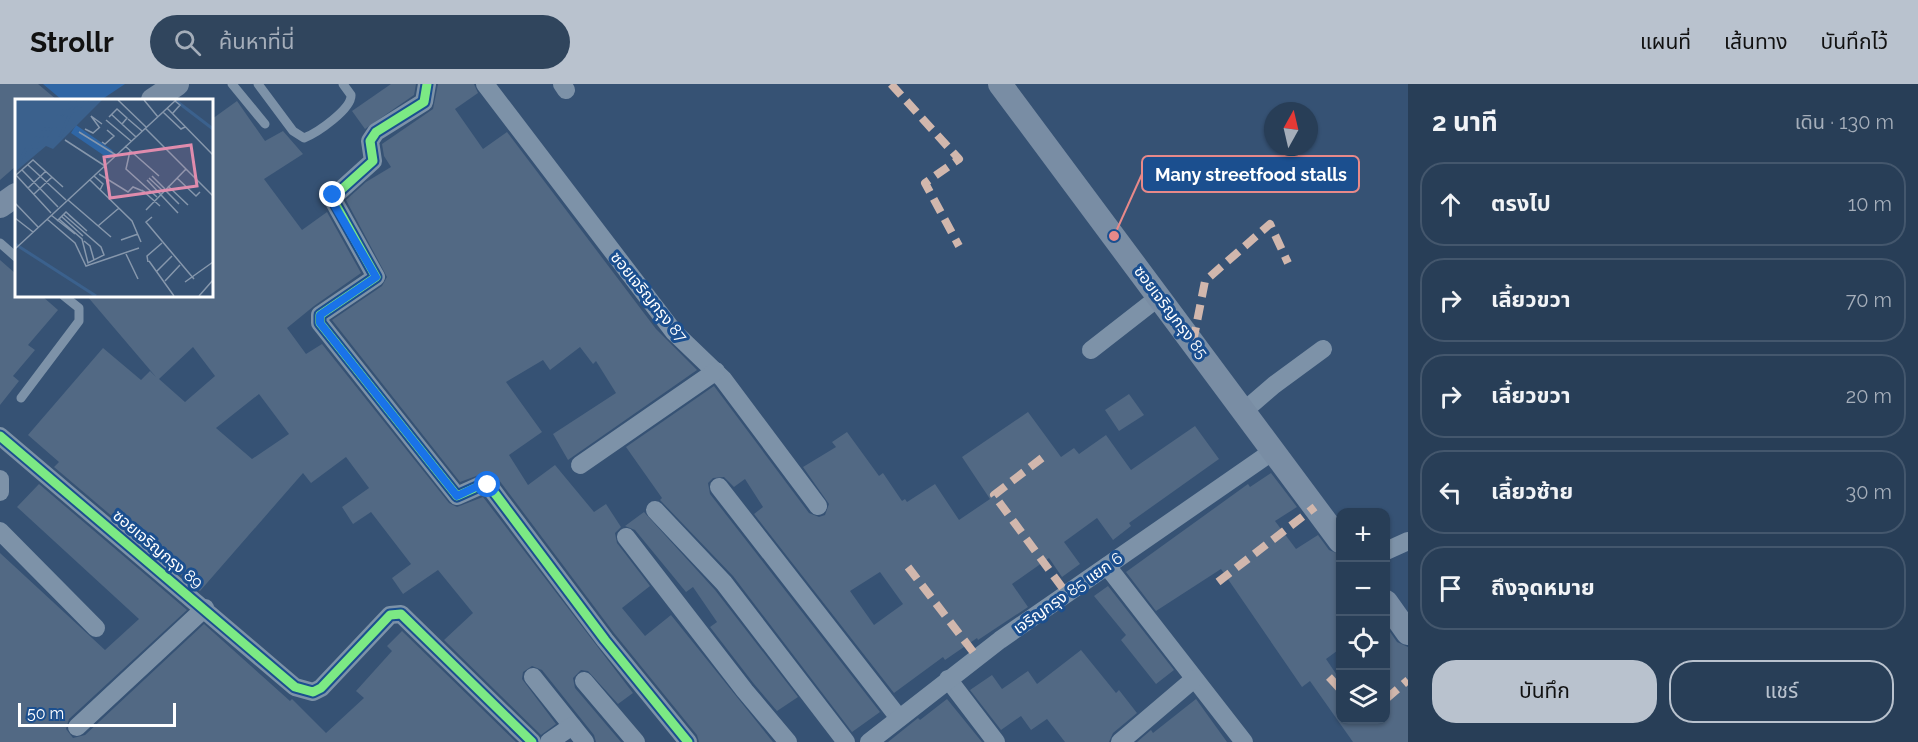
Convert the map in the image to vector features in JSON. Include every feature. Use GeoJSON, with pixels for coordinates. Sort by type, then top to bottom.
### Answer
{"type":"FeatureCollection","features":[{"type":"Feature","properties":{"kind":"street"},"geometry":{"type":"LineString","coordinates":[[154,99],[177,84]]}},
{"type":"Feature","properties":{"kind":"street"},"geometry":{"type":"LineString","coordinates":[[427,84],[424,102],[376,132],[370,141],[373,161],[332,198],[376,277],[320,315],[320,323],[457,496],[486,483],[490,487],[605,640],[688,742]]}},
{"type":"Feature","properties":{"kind":"street","name":"ซอยเจริญกรุง 87"},"geometry":{"type":"LineString","coordinates":[[485,84],[674,332],[716,371],[818,506]]}},
{"type":"Feature","properties":{"kind":"street","name":"ซอยเจริญกรุง 85"},"geometry":{"type":"LineString","coordinates":[[1000,84],[1336,534]]}},
{"type":"Feature","properties":{"kind":"street"},"geometry":{"type":"LineString","coordinates":[[0,206],[15,196]]}},
{"type":"Feature","properties":{"kind":"street"},"geometry":{"type":"LineString","coordinates":[[1091,350],[1159,297]]}},
{"type":"Feature","properties":{"kind":"street"},"geometry":{"type":"LineString","coordinates":[[1245,410],[1323,349]]}},
{"type":"Feature","properties":{"kind":"street"},"geometry":{"type":"LineString","coordinates":[[580,465],[716,371]]}},
{"type":"Feature","properties":{"kind":"street","name":"ซอยเจริญกรุง 89"},"geometry":{"type":"LineString","coordinates":[[0,436],[205,608],[295,687],[313,692],[321,688],[390,615],[401,614],[532,742]]}},
{"type":"Feature","properties":{"kind":"street","name":"เจริญกรุง 85 แยก 6"},"geometry":{"type":"LineString","coordinates":[[881,738],[899,718],[948,679],[1274,451]]}},
{"type":"Feature","properties":{"kind":"street"},"geometry":{"type":"LineString","coordinates":[[0,479],[0,492]]}},
{"type":"Feature","properties":{"kind":"street"},"geometry":{"type":"LineString","coordinates":[[719,487],[899,718]]}},
{"type":"Feature","properties":{"kind":"street"},"geometry":{"type":"LineString","coordinates":[[655,510],[724,583],[846,742]]}},
{"type":"Feature","properties":{"kind":"street"},"geometry":{"type":"LineString","coordinates":[[0,531],[96,628]]}},
{"type":"Feature","properties":{"kind":"street"},"geometry":{"type":"LineString","coordinates":[[626,537],[745,691],[788,742]]}},
{"type":"Feature","properties":{"kind":"street"},"geometry":{"type":"LineString","coordinates":[[1390,549],[1408,541]]}},
{"type":"Feature","properties":{"kind":"street"},"geometry":{"type":"LineString","coordinates":[[1107,566],[1244,742]]}},
{"type":"Feature","properties":{"kind":"street"},"geometry":{"type":"LineString","coordinates":[[76,727],[205,608]]}},
{"type":"Feature","properties":{"kind":"street"},"geometry":{"type":"LineString","coordinates":[[1390,608],[1408,633]]}},
{"type":"Feature","properties":{"kind":"street"},"geometry":{"type":"LineString","coordinates":[[533,677],[585,742]]}},
{"type":"Feature","properties":{"kind":"street"},"geometry":{"type":"LineString","coordinates":[[948,679],[996,742]]}},
{"type":"Feature","properties":{"kind":"street"},"geometry":{"type":"LineString","coordinates":[[1120,742],[1194,679]]}},
{"type":"Feature","properties":{"kind":"street"},"geometry":{"type":"LineString","coordinates":[[584,681],[636,742]]}},
{"type":"Feature","properties":{"kind":"street"},"geometry":{"type":"LineString","coordinates":[[549,742],[572,726]]}},
{"type":"Feature","properties":{"kind":"lane"},"geometry":{"type":"LineString","coordinates":[[232,84],[265,124]]}},
{"type":"Feature","properties":{"kind":"lane"},"geometry":{"type":"LineString","coordinates":[[258,84],[293,131],[304,138],[315,134],[348,105],[351,94],[343,84]]}},
{"type":"Feature","properties":{"kind":"lane"},"geometry":{"type":"LineString","coordinates":[[0,243],[15,256]]}},
{"type":"Feature","properties":{"kind":"lane"},"geometry":{"type":"LineString","coordinates":[[21,398],[79,321],[79,308],[65,297]]}},
{"type":"Feature","properties":{"kind":"shaded area"},"geometry":{"type":"Polygon","coordinates":[[[43,84],[125,84],[102,99],[61,99],[43,84]]]}},
{"type":"Feature","properties":{"kind":"building"},"geometry":{"type":"Polygon","coordinates":[[[0,84],[38,84],[56,99],[15,99],[15,167],[0,180],[0,84]]]}},
{"type":"Feature","properties":{"kind":"building"},"geometry":{"type":"Polygon","coordinates":[[[391,84],[416,84],[414,95],[365,129],[352,111],[391,84]]]}},
{"type":"Feature","properties":{"kind":"building"},"geometry":{"type":"Polygon","coordinates":[[[438,84],[474,84],[478,93],[455,109],[483,149],[507,132],[656,329],[697,370],[568,460],[553,434],[616,393],[596,361],[593,364],[580,347],[550,370],[543,360],[506,382],[542,432],[509,455],[528,485],[555,465],[594,512],[606,504],[621,527],[615,533],[617,543],[650,586],[622,608],[645,636],[671,615],[773,742],[699,742],[697,735],[614,633],[499,480],[487,472],[460,482],[332,320],[382,286],[387,277],[346,200],[366,182],[391,167],[384,156],[382,144],[433,109],[438,84]]]}},
{"type":"Feature","properties":{"kind":"building"},"geometry":{"type":"Polygon","coordinates":[[[237,101],[265,141],[283,131],[303,154],[264,179],[302,230],[327,212],[361,273],[287,328],[306,354],[322,344],[449,503],[457,507],[483,497],[633,693],[618,704],[588,671],[581,670],[573,678],[575,688],[621,742],[596,742],[594,735],[542,670],[532,666],[523,672],[522,679],[556,724],[541,735],[444,640],[473,613],[438,570],[403,594],[392,578],[411,564],[371,512],[353,524],[342,507],[369,488],[346,457],[311,483],[303,473],[200,591],[54,467],[59,462],[28,435],[103,348],[141,380],[150,371],[156,377],[88,297],[213,297],[213,118],[237,101]],[[193,347],[159,379],[185,402],[215,376],[193,347]],[[259,394],[216,428],[252,459],[289,434],[259,394]]]}},
{"type":"Feature","properties":{"kind":"building"},"geometry":{"type":"Polygon","coordinates":[[[0,260],[15,273],[15,297],[43,297],[58,310],[28,345],[35,350],[13,376],[19,381],[0,405],[0,260]]]}},
{"type":"Feature","properties":{"kind":"building"},"geometry":{"type":"Polygon","coordinates":[[[714,386],[809,513],[819,517],[825,515],[829,504],[803,467],[836,447],[832,442],[847,432],[879,476],[883,473],[902,501],[905,499],[907,502],[935,484],[959,520],[990,499],[962,457],[1028,412],[1061,457],[1074,448],[1079,454],[1106,435],[1131,470],[1195,426],[1219,459],[1129,523],[1131,526],[1113,540],[1097,518],[1064,542],[1080,564],[1062,577],[1049,558],[1012,584],[1028,607],[945,660],[943,657],[894,693],[754,514],[763,507],[745,479],[734,487],[724,477],[713,478],[708,483],[710,494],[880,712],[852,732],[733,576],[660,500],[662,498],[626,447],[714,386]],[[880,572],[850,591],[874,625],[903,604],[880,572]]]}},
{"type":"Feature","properties":{"kind":"building"},"geometry":{"type":"Polygon","coordinates":[[[1129,394],[1144,415],[1119,431],[1105,410],[1129,394]]]}},
{"type":"Feature","properties":{"kind":"building"},"geometry":{"type":"Polygon","coordinates":[[[1271,473],[1297,507],[1275,521],[1296,549],[1318,535],[1329,550],[1336,553],[1336,652],[1326,659],[1336,674],[1336,718],[1310,681],[1302,687],[1221,569],[1156,611],[1126,572],[1248,484],[1250,487],[1271,473]]]}},
{"type":"Feature","properties":{"kind":"building"},"geometry":{"type":"Polygon","coordinates":[[[39,484],[187,610],[69,719],[66,729],[73,738],[85,735],[204,624],[290,701],[292,699],[326,733],[364,698],[356,691],[392,651],[387,646],[402,631],[516,742],[0,742],[0,553],[105,650],[139,619],[17,507],[39,484]]]}},
{"type":"Feature","properties":{"kind":"building"},"geometry":{"type":"Polygon","coordinates":[[[644,512],[715,590],[798,697],[777,711],[754,684],[710,627],[717,622],[693,587],[686,592],[635,530],[625,526],[644,512]]]}},
{"type":"Feature","properties":{"kind":"building"},"geometry":{"type":"Polygon","coordinates":[[[1108,586],[1174,670],[1156,684],[1121,640],[1126,635],[1094,596],[1108,586]]]}},
{"type":"Feature","properties":{"kind":"building"},"geometry":{"type":"Polygon","coordinates":[[[1390,632],[1397,642],[1408,647],[1408,742],[1353,742],[1340,724],[1390,724],[1390,632]]]}},
{"type":"Feature","properties":{"kind":"building"},"geometry":{"type":"Polygon","coordinates":[[[1081,650],[1116,693],[1119,690],[1137,713],[1113,733],[1109,742],[1065,742],[1047,719],[1031,730],[1021,716],[1001,730],[970,690],[992,675],[1002,689],[1028,671],[1037,684],[1081,650]]]}},
{"type":"Feature","properties":{"kind":"building"},"geometry":{"type":"Polygon","coordinates":[[[947,699],[982,742],[888,742],[918,718],[920,720],[947,699]]]}},
{"type":"Feature","properties":{"kind":"building"},"geometry":{"type":"Polygon","coordinates":[[[1196,699],[1227,742],[1137,742],[1151,730],[1153,733],[1196,699]]]}},
{"type":"Feature","properties":{"kind":"marked path"},"geometry":{"type":"LineString","coordinates":[[891,84],[959,159],[925,183],[959,246]]}},
{"type":"Feature","properties":{"kind":"marked path"},"geometry":{"type":"LineString","coordinates":[[1193,342],[1205,281],[1270,224],[1288,263]]}},
{"type":"Feature","properties":{"kind":"marked path"},"geometry":{"type":"LineString","coordinates":[[1042,458],[994,495],[1067,594]]}},
{"type":"Feature","properties":{"kind":"marked path"},"geometry":{"type":"LineString","coordinates":[[1218,582],[1315,507]]}},
{"type":"Feature","properties":{"kind":"marked path"},"geometry":{"type":"LineString","coordinates":[[908,567],[977,657]]}},
{"type":"Feature","properties":{"kind":"marked path"},"geometry":{"type":"LineString","coordinates":[[1329,677],[1336,685]]}},
{"type":"Feature","properties":{"kind":"marked path"},"geometry":{"type":"LineString","coordinates":[[1390,696],[1408,680]]}},
{"type":"Feature","properties":{"kind":"cycle path"},"geometry":{"type":"LineString","coordinates":[[427,84],[424,102],[376,132],[370,141],[373,161],[332,198],[376,277],[320,315],[320,323],[457,496],[486,483],[490,487],[605,640],[688,742]]}},
{"type":"Feature","properties":{"kind":"cycle path"},"geometry":{"type":"LineString","coordinates":[[0,436],[295,687],[313,692],[321,688],[390,615],[401,614],[532,742]]}},
{"type":"Feature","properties":{"kind":"place","name":"Many streetfood stalls"},"geometry":{"type":"Point","coordinates":[1114,236]}},
{"type":"Feature","properties":{"kind":"route"},"geometry":{"type":"LineString","coordinates":[[333,195],[332,201],[376,277],[375,280],[320,315],[320,323],[457,496],[480,485],[486,483],[488,485]]}}]}
